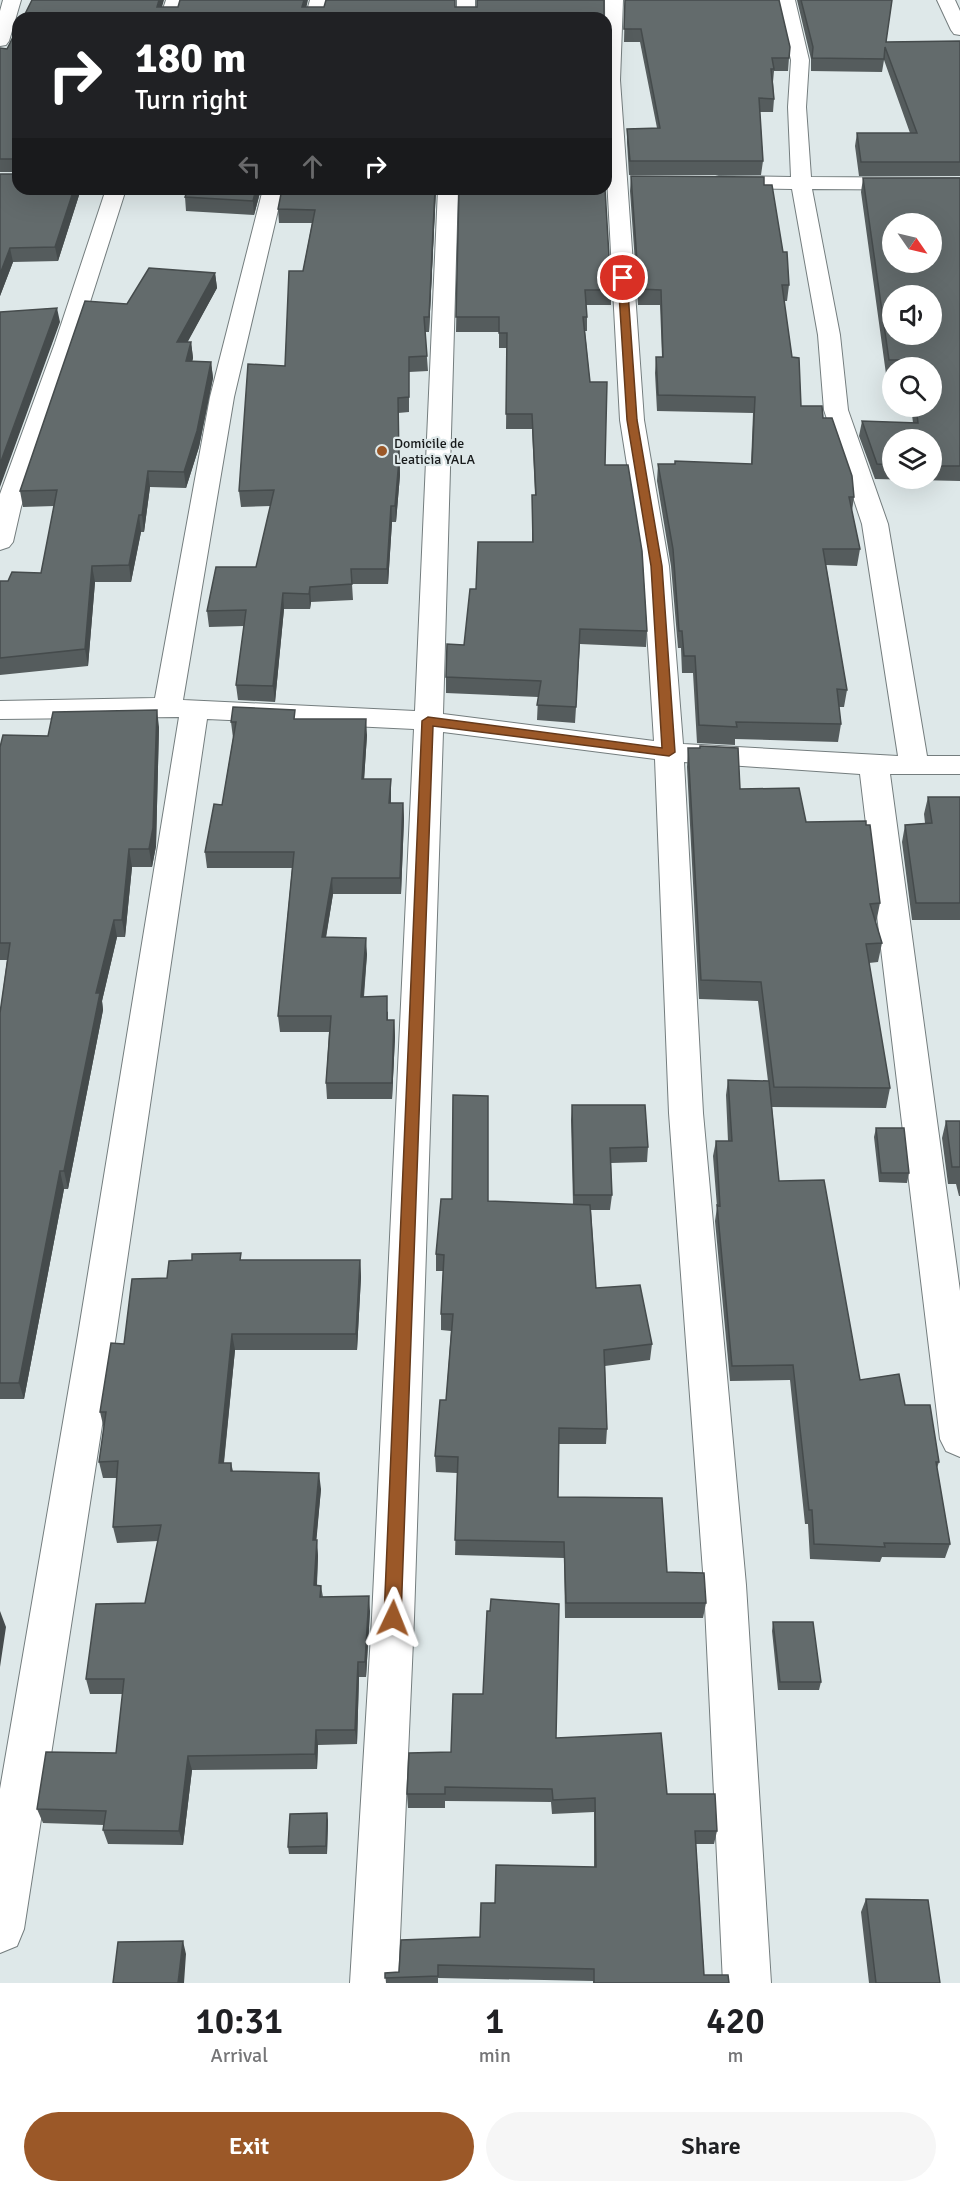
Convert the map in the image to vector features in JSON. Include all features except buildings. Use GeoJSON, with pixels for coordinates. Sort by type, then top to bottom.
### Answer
{"type":"FeatureCollection","features":[{"type":"Feature","properties":{"kind":"street"},"geometry":{"type":"LineString","coordinates":[[0,41],[12,0]]}},
{"type":"Feature","properties":{"kind":"street"},"geometry":{"type":"LineString","coordinates":[[612,53],[614,0]]}},
{"type":"Feature","properties":{"kind":"street"},"geometry":{"type":"LineString","coordinates":[[786,0],[800,60],[797,106],[801,183],[829,335],[836,410],[875,524],[914,764]]}},
{"type":"Feature","properties":{"kind":"street"},"geometry":{"type":"LineString","coordinates":[[946,0],[960,30]]}},
{"type":"Feature","properties":{"kind":"street"},"geometry":{"type":"LineString","coordinates":[[612,91],[620,183],[632,420],[656,566],[669,752],[686,1113],[726,1585],[747,1983]]}},
{"type":"Feature","properties":{"kind":"street"},"geometry":{"type":"LineString","coordinates":[[701,182],[960,184]]}},
{"type":"Feature","properties":{"kind":"street"},"geometry":{"type":"LineString","coordinates":[[0,542],[8,507],[66,343],[114,195]]}},
{"type":"Feature","properties":{"kind":"street"},"geometry":{"type":"LineString","coordinates":[[0,1929],[97,1335],[222,397],[272,195]]}},
{"type":"Feature","properties":{"kind":"street"},"geometry":{"type":"LineString","coordinates":[[374,1983],[393,1618],[442,393],[448,195]]}},
{"type":"Feature","properties":{"kind":"street"},"geometry":{"type":"LineString","coordinates":[[0,710],[181,708],[428,721],[669,752],[874,765],[960,765]]}},
{"type":"Feature","properties":{"kind":"street"},"geometry":{"type":"LineString","coordinates":[[874,765],[960,1439]]}},
{"type":"Feature","properties":{"kind":"place","name":"Domicile de Leaticia YALA"},"geometry":{"type":"Point","coordinates":[382,451]}},
{"type":"Feature","properties":{"kind":"route"},"geometry":{"type":"LineString","coordinates":[[393,1618],[428,721],[669,752],[656,566],[632,420],[623,278]]}}]}
